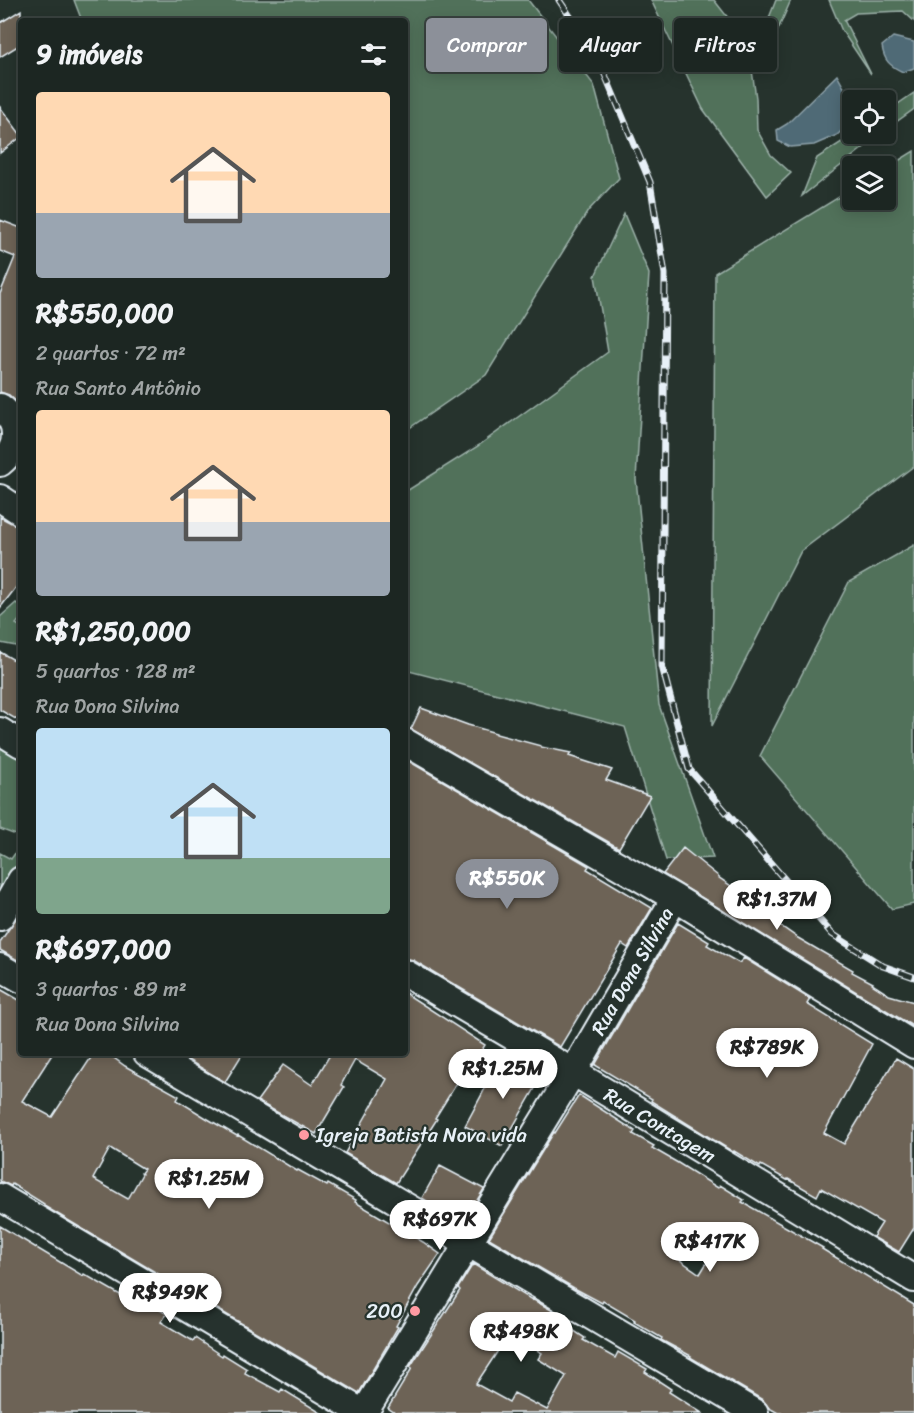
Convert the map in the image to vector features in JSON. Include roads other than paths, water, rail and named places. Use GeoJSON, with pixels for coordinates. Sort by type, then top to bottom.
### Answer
{"type":"FeatureCollection","features":[{"type":"Feature","properties":{"kind":"street"},"geometry":{"type":"LineString","coordinates":[[7,459],[16,436],[10,413]]}},
{"type":"Feature","properties":{"kind":"street"},"geometry":{"type":"LineString","coordinates":[[0,498],[18,510]]}},
{"type":"Feature","properties":{"kind":"street"},"geometry":{"type":"LineString","coordinates":[[0,731],[18,742]]}},
{"type":"Feature","properties":{"kind":"street"},"geometry":{"type":"LineString","coordinates":[[408,744],[675,898],[914,1045]]}},
{"type":"Feature","properties":{"kind":"street"},"geometry":{"type":"LineString","coordinates":[[0,916],[18,885]]}},
{"type":"Feature","properties":{"kind":"street","name":"Rua Dona Silvina"},"geometry":{"type":"LineString","coordinates":[[363,1413],[573,1072],[675,898]]}},
{"type":"Feature","properties":{"kind":"street"},"geometry":{"type":"LineString","coordinates":[[0,967],[18,977]]}},
{"type":"Feature","properties":{"kind":"street","name":"Rua Contagem"},"geometry":{"type":"LineString","coordinates":[[408,975],[573,1072],[914,1280]]}},
{"type":"Feature","properties":{"kind":"street"},"geometry":{"type":"LineString","coordinates":[[152,1056],[756,1413]]}},
{"type":"Feature","properties":{"kind":"street"},"geometry":{"type":"LineString","coordinates":[[0,1197],[363,1413]]}},
{"type":"Feature","properties":{"kind":"water"},"geometry":{"type":"Polygon","coordinates":[[[893,37],[914,42],[914,68],[903,72],[886,59],[882,46],[893,37]]]}},
{"type":"Feature","properties":{"kind":"water"},"geometry":{"type":"Polygon","coordinates":[[[837,75],[845,90],[842,90],[842,130],[837,135],[814,145],[790,147],[778,141],[777,130],[787,124],[837,75]]]}},
{"type":"Feature","properties":{"kind":"railway"},"geometry":{"type":"LineString","coordinates":[[559,0],[598,58],[650,182],[665,274],[662,666],[689,769],[832,934],[883,966],[914,977]]}},
{"type":"Feature","properties":{"kind":"place","name":"Igreja Batista Nova vida"},"geometry":{"type":"Point","coordinates":[304,1135]}},
{"type":"Feature","properties":{"kind":"place","name":"200"},"geometry":{"type":"Point","coordinates":[415,1311]}}]}
